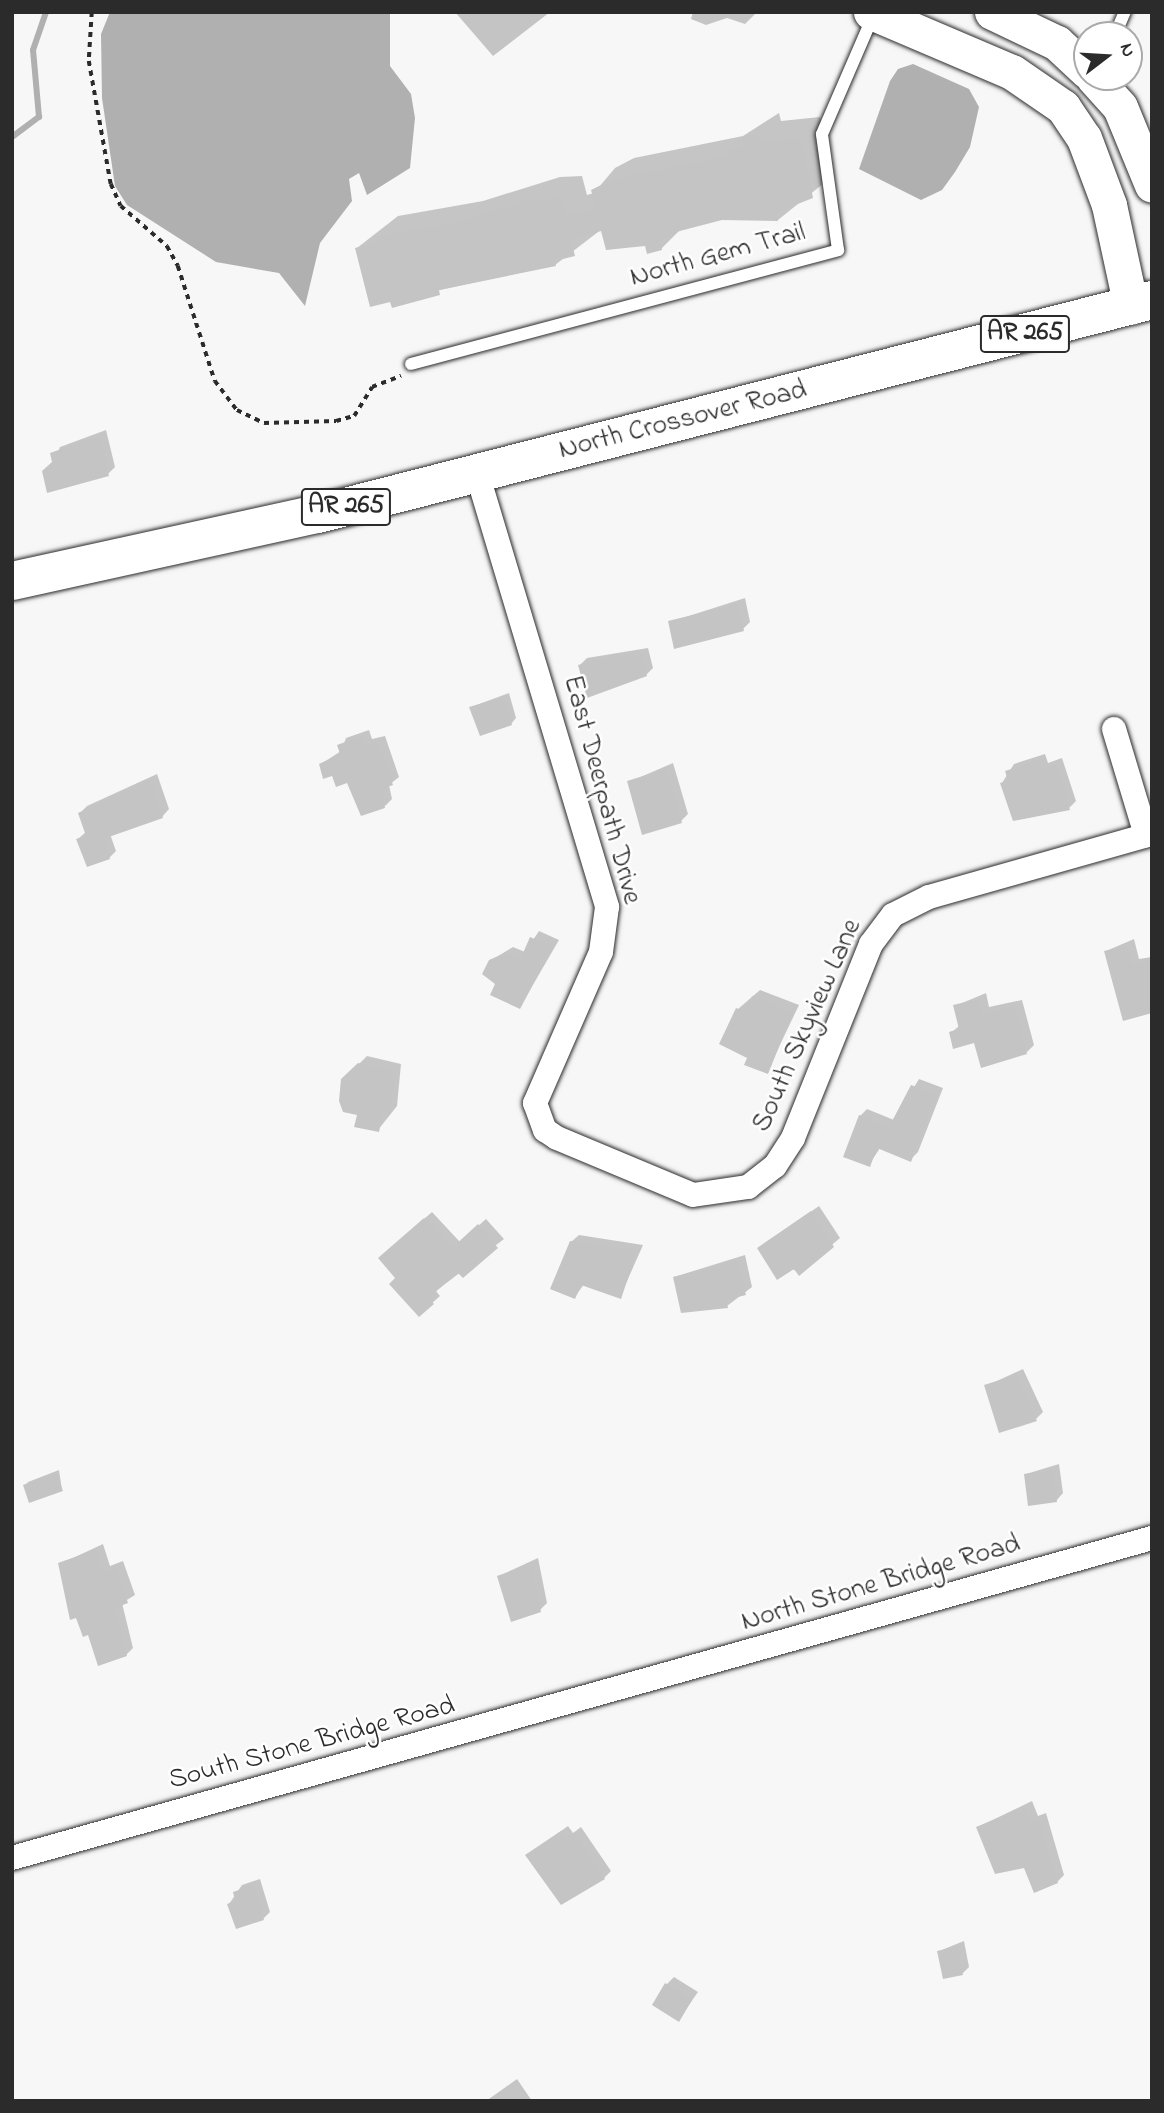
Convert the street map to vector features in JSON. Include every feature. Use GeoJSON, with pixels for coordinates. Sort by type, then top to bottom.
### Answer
{"type":"FeatureCollection","features":[{"type":"Feature","properties":{"kind":"main road","name":"North Crossover Road"},"geometry":{"type":"LineString","coordinates":[[12,581],[214,539],[1141,304]]}},
{"type":"Feature","properties":{"kind":"street"},"geometry":{"type":"LineString","coordinates":[[992,12],[1057,43],[1073,73]]}},
{"type":"Feature","properties":{"kind":"street"},"geometry":{"type":"LineString","coordinates":[[873,13],[1012,72],[1073,85]]}},
{"type":"Feature","properties":{"kind":"street"},"geometry":{"type":"LineString","coordinates":[[1080,91],[1084,138],[1141,304]]}},
{"type":"Feature","properties":{"kind":"street"},"geometry":{"type":"LineString","coordinates":[[1089,91],[1119,107],[1152,185]]}},
{"type":"Feature","properties":{"kind":"street","name":"East Deerpath Drive"},"geometry":{"type":"LineString","coordinates":[[477,473],[607,907],[601,952],[539,1088],[537,1117]]}},
{"type":"Feature","properties":{"kind":"street"},"geometry":{"type":"LineString","coordinates":[[1114,729],[1149,835]]}},
{"type":"Feature","properties":{"kind":"street","name":"South Skyview Lane"},"geometry":{"type":"LineString","coordinates":[[537,1117],[557,1138],[669,1187],[719,1195],[748,1187],[775,1166],[793,1138],[872,944],[893,915],[929,897],[1149,835]]}},
{"type":"Feature","properties":{"kind":"street","name":"North Stone Bridge Road"},"geometry":{"type":"LineString","coordinates":[[628,1688],[1152,1538]]}},
{"type":"Feature","properties":{"kind":"street","name":"South Stone Bridge Road"},"geometry":{"type":"LineString","coordinates":[[12,1858],[628,1688]]}},
{"type":"Feature","properties":{"kind":"lane","name":"North Gem Trail"},"geometry":{"type":"LineString","coordinates":[[411,364],[838,250],[822,134],[873,13]]}},
{"type":"Feature","properties":{"kind":"path"},"geometry":{"type":"LineString","coordinates":[[92,12],[89,61],[111,184],[121,206],[167,246],[178,265],[215,381],[237,410],[264,423],[335,421],[354,416],[372,387],[403,375],[411,364]]}},
{"type":"Feature","properties":{"kind":"shaded area"},"geometry":{"type":"Polygon","coordinates":[[[110,12],[390,12],[390,66],[411,94],[415,118],[410,168],[367,195],[359,173],[349,179],[352,201],[320,243],[305,306],[279,273],[216,262],[127,205],[115,186],[102,98],[101,34],[110,12]]]}},
{"type":"Feature","properties":{"kind":"shaded area"},"geometry":{"type":"Polygon","coordinates":[[[913,64],[969,89],[979,107],[970,147],[955,172],[942,190],[921,200],[859,169],[890,81],[898,69],[913,64]]]}},
{"type":"Feature","properties":{"kind":"building"},"geometry":{"type":"Polygon","coordinates":[[[455,12],[550,12],[493,56],[455,12]]]}},
{"type":"Feature","properties":{"kind":"building"},"geometry":{"type":"Polygon","coordinates":[[[758,134],[760,142],[799,138],[805,156],[813,198],[777,212],[778,221],[722,220],[676,232],[660,241],[662,250],[647,254],[645,246],[606,250],[601,231],[571,240],[575,256],[555,261],[556,266],[439,290],[440,295],[392,308],[390,302],[370,307],[355,248],[376,243],[374,237],[460,222],[539,197],[540,202],[560,197],[565,215],[596,208],[591,190],[611,180],[729,156],[727,150],[744,146],[742,137],[758,134]]]}},
{"type":"Feature","properties":{"kind":"building"},"geometry":{"type":"Polygon","coordinates":[[[99,436],[109,476],[47,493],[42,471],[52,462],[50,453],[99,436]]]}},
{"type":"Feature","properties":{"kind":"building"},"geometry":{"type":"Polygon","coordinates":[[[738,604],[744,631],[674,649],[668,621],[738,604]]]}},
{"type":"Feature","properties":{"kind":"building"},"geometry":{"type":"Polygon","coordinates":[[[621,654],[623,659],[642,654],[647,676],[587,698],[578,665],[621,654]]]}},
{"type":"Feature","properties":{"kind":"building"},"geometry":{"type":"Polygon","coordinates":[[[504,697],[512,725],[480,736],[469,707],[504,697]]]}},
{"type":"Feature","properties":{"kind":"building"},"geometry":{"type":"Polygon","coordinates":[[[362,736],[365,745],[378,743],[393,785],[382,789],[385,808],[361,816],[347,783],[336,787],[332,776],[323,779],[319,764],[340,754],[337,745],[362,736]]]}},
{"type":"Feature","properties":{"kind":"building"},"geometry":{"type":"Polygon","coordinates":[[[1038,760],[1041,769],[1055,764],[1070,810],[1013,821],[1000,783],[1008,781],[1005,771],[1038,760]]]}},
{"type":"Feature","properties":{"kind":"building"},"geometry":{"type":"Polygon","coordinates":[[[666,769],[682,823],[642,835],[627,781],[666,769]]]}},
{"type":"Feature","properties":{"kind":"building"},"geometry":{"type":"Polygon","coordinates":[[[150,780],[163,818],[103,839],[110,859],[87,867],[76,839],[86,836],[78,813],[150,780]]]}},
{"type":"Feature","properties":{"kind":"building"},"geometry":{"type":"Polygon","coordinates":[[[530,937],[553,947],[520,1009],[490,995],[495,984],[482,974],[489,960],[505,953],[520,960],[530,937]]]}},
{"type":"Feature","properties":{"kind":"building"},"geometry":{"type":"Polygon","coordinates":[[[1127,946],[1132,965],[1152,960],[1152,1013],[1123,1021],[1104,951],[1127,946]]]}},
{"type":"Feature","properties":{"kind":"building"},"geometry":{"type":"Polygon","coordinates":[[[752,996],[793,1012],[768,1074],[744,1065],[747,1058],[719,1044],[736,1008],[746,1012],[752,996]]]}},
{"type":"Feature","properties":{"kind":"building"},"geometry":{"type":"Polygon","coordinates":[[[979,999],[982,1013],[1015,1006],[1027,1054],[981,1068],[974,1043],[953,1049],[949,1032],[959,1029],[953,1005],[979,999]]]}},
{"type":"Feature","properties":{"kind":"building"},"geometry":{"type":"Polygon","coordinates":[[[358,1063],[395,1071],[390,1115],[383,1113],[379,1132],[354,1127],[357,1115],[343,1112],[339,1101],[341,1079],[358,1063]]]}},
{"type":"Feature","properties":{"kind":"building"},"geometry":{"type":"Polygon","coordinates":[[[911,1085],[937,1095],[911,1162],[877,1148],[870,1167],[843,1157],[859,1115],[889,1127],[911,1085]]]}},
{"type":"Feature","properties":{"kind":"building"},"geometry":{"type":"Polygon","coordinates":[[[811,1211],[834,1247],[799,1276],[794,1269],[777,1280],[757,1248],[811,1211]]]}},
{"type":"Feature","properties":{"kind":"building"},"geometry":{"type":"Polygon","coordinates":[[[424,1218],[452,1248],[478,1224],[498,1248],[463,1278],[457,1272],[429,1298],[434,1304],[419,1317],[389,1284],[395,1278],[378,1258],[424,1218]]]}},
{"type":"Feature","properties":{"kind":"building"},"geometry":{"type":"Polygon","coordinates":[[[570,1241],[637,1251],[621,1299],[581,1285],[575,1299],[550,1289],[570,1241]]]}},
{"type":"Feature","properties":{"kind":"building"},"geometry":{"type":"Polygon","coordinates":[[[738,1261],[746,1295],[726,1300],[728,1308],[681,1313],[673,1277],[738,1261]]]}},
{"type":"Feature","properties":{"kind":"building"},"geometry":{"type":"Polygon","coordinates":[[[1016,1375],[1037,1421],[999,1433],[984,1385],[1016,1375]]]}},
{"type":"Feature","properties":{"kind":"building"},"geometry":{"type":"Polygon","coordinates":[[[1053,1470],[1057,1502],[1028,1506],[1024,1474],[1053,1470]]]}},
{"type":"Feature","properties":{"kind":"building"},"geometry":{"type":"Polygon","coordinates":[[[56,1472],[63,1491],[29,1503],[23,1485],[56,1472]]]}},
{"type":"Feature","properties":{"kind":"building"},"geometry":{"type":"Polygon","coordinates":[[[95,1550],[103,1572],[116,1567],[128,1603],[115,1608],[127,1656],[98,1666],[88,1635],[83,1637],[76,1618],[70,1620],[58,1563],[95,1550]]]}},
{"type":"Feature","properties":{"kind":"building"},"geometry":{"type":"Polygon","coordinates":[[[531,1564],[541,1612],[511,1622],[497,1576],[531,1564]]]}},
{"type":"Feature","properties":{"kind":"building"},"geometry":{"type":"Polygon","coordinates":[[[1025,1807],[1031,1822],[1039,1819],[1058,1883],[1034,1893],[1024,1868],[995,1874],[976,1827],[1025,1807]]]}},
{"type":"Feature","properties":{"kind":"building"},"geometry":{"type":"Polygon","coordinates":[[[561,1831],[565,1839],[574,1833],[605,1879],[561,1905],[525,1855],[561,1831]]]}},
{"type":"Feature","properties":{"kind":"building"},"geometry":{"type":"Polygon","coordinates":[[[253,1885],[264,1920],[236,1929],[227,1904],[235,1901],[233,1892],[253,1885]]]}},
{"type":"Feature","properties":{"kind":"building"},"geometry":{"type":"Polygon","coordinates":[[[957,1947],[963,1975],[943,1979],[937,1951],[957,1947]]]}},
{"type":"Feature","properties":{"kind":"building"},"geometry":{"type":"Polygon","coordinates":[[[665,1983],[692,2000],[679,2022],[652,2005],[665,1983]]]}},
{"type":"Feature","properties":{"kind":"waterway"},"geometry":{"type":"LineString","coordinates":[[12,137],[39,117],[33,50],[46,12]]}}]}
